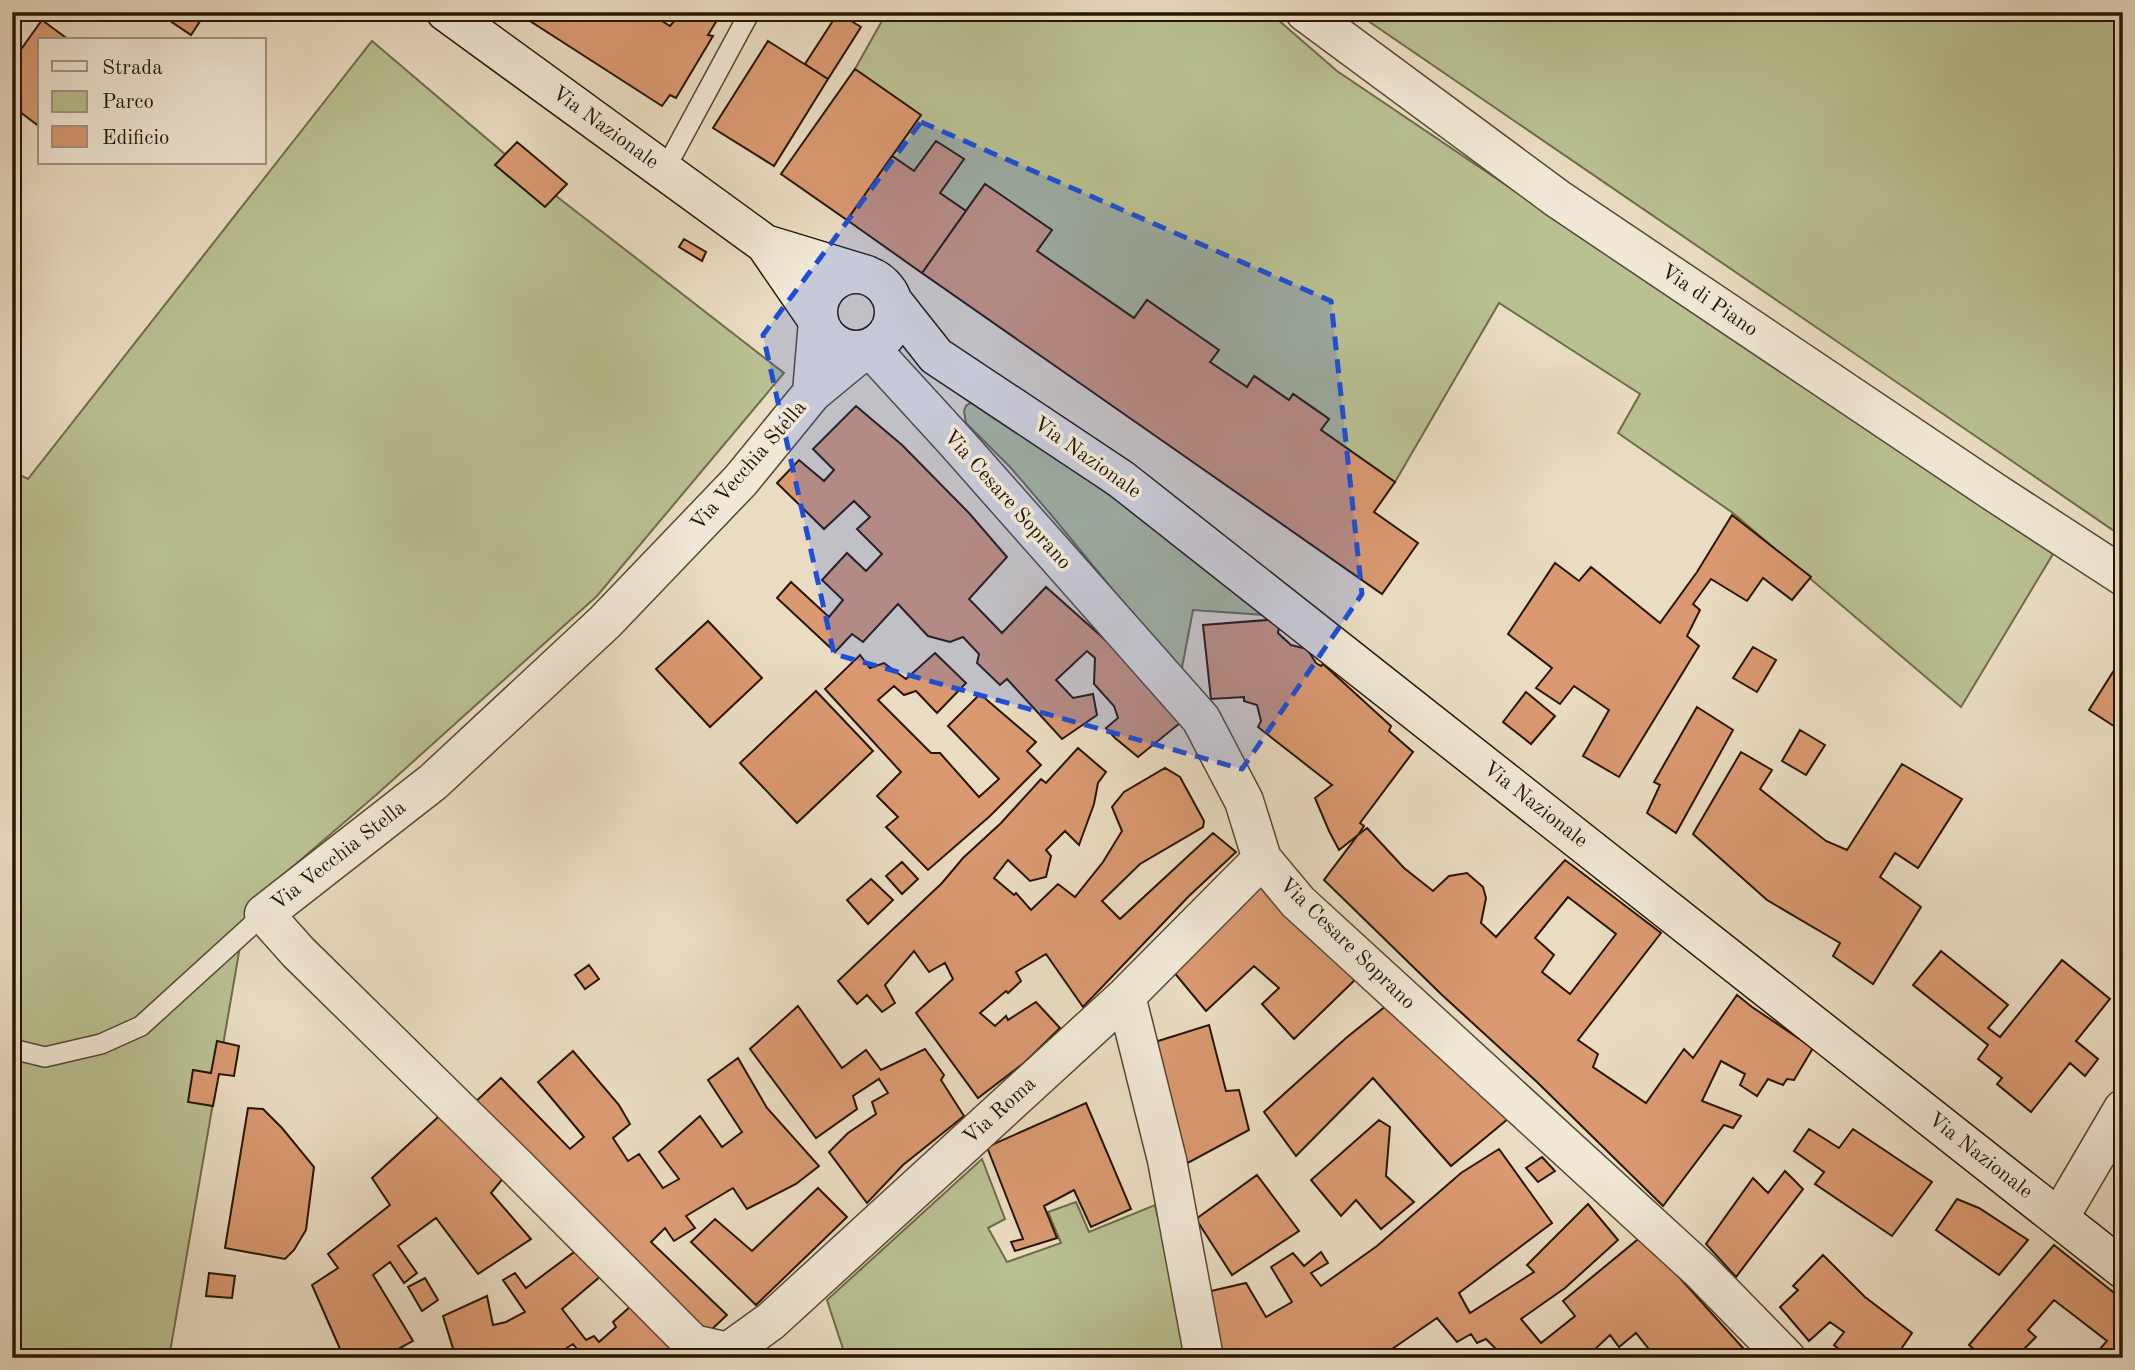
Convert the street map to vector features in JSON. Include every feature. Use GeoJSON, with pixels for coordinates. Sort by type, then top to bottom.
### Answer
{"type":"FeatureCollection","features":[{"type":"Feature","properties":{"kind":"street","name":"Via Nazionale"},"geometry":{"type":"LineString","coordinates":[[446,12],[765,244],[879,281],[936,356],[1121,479],[2123,1269]]}},
{"type":"Feature","properties":{"kind":"street","name":"Via di Piano"},"geometry":{"type":"LineString","coordinates":[[1305,12],[1558,199],[2123,576]]}},
{"type":"Feature","properties":{"kind":"street","name":"Via Nazionale"},"geometry":{"type":"LineString","coordinates":[[765,244],[823,332],[841,348],[853,351],[870,348],[936,356]]}},
{"type":"Feature","properties":{"kind":"street"},"geometry":{"type":"LineString","coordinates":[[818,321],[817,308],[821,295],[829,284],[840,276],[867,275]]}},
{"type":"Feature","properties":{"kind":"street"},"geometry":{"type":"LineString","coordinates":[[870,348],[885,338],[892,328],[894,303]]}},
{"type":"Feature","properties":{"kind":"street","name":"Via Vecchia Stella"},"geometry":{"type":"LineString","coordinates":[[813,393],[818,321]]}},
{"type":"Feature","properties":{"kind":"street","name":"Via Vecchia Stella"},"geometry":{"type":"LineString","coordinates":[[732,1355],[693,1344],[298,952],[264,914],[433,782],[605,622],[741,480],[813,393],[870,348]]}},
{"type":"Feature","properties":{"kind":"street","name":"Via Cesare Soprano"},"geometry":{"type":"LineString","coordinates":[[870,348],[1201,719],[1244,801],[1262,859],[1298,902],[1700,1270],[1786,1358]]}},
{"type":"Feature","properties":{"kind":"street","name":"Via Roma"},"geometry":{"type":"LineString","coordinates":[[732,1355],[1126,996],[1262,859]]}},
{"type":"Feature","properties":{"kind":"street"},"geometry":{"type":"LineString","coordinates":[[1126,996],[1167,1160],[1204,1358]]}},
{"type":"Feature","properties":{"kind":"street"},"geometry":{"type":"LineString","coordinates":[[2059,1218],[2123,1109]]}},
{"type":"Feature","properties":{"kind":"lane"},"geometry":{"type":"LineString","coordinates":[[664,171],[750,12]]}},
{"type":"Feature","properties":{"kind":"lane"},"geometry":{"type":"LineString","coordinates":[[12,1049],[45,1057],[101,1044],[141,1026],[264,914]]}},
{"type":"Feature","properties":{"kind":"highlighted area"},"geometry":{"type":"Polygon","coordinates":[[[921,122],[1331,301],[1362,594],[1242,769],[834,654],[763,335],[921,122]]]}},
{"type":"Feature","properties":{"kind":"green space"},"geometry":{"type":"Polygon","coordinates":[[[887,12],[1269,12],[1337,71],[2053,554],[1961,707],[1733,513],[1618,433],[1640,394],[1499,303],[1395,482],[1321,430],[1328,418],[1294,394],[1289,400],[1255,376],[1247,387],[1210,362],[1218,351],[1147,301],[1134,318],[1037,251],[1051,230],[985,184],[966,211],[940,193],[963,159],[936,141],[914,171],[892,156],[920,115],[855,69],[887,12]]]}},
{"type":"Feature","properties":{"kind":"green space"},"geometry":{"type":"Polygon","coordinates":[[[1355,12],[2123,12],[2123,537],[1355,12]]]}},
{"type":"Feature","properties":{"kind":"green space"},"geometry":{"type":"Polygon","coordinates":[[[372,41],[533,178],[784,373],[597,596],[376,795],[247,906],[169,1358],[12,1358],[12,471],[28,479],[372,41]]]}},
{"type":"Feature","properties":{"kind":"green space"},"geometry":{"type":"Polygon","coordinates":[[[970,403],[986,405],[1122,504],[1265,615],[1193,610],[1181,673],[1011,468],[966,423],[964,411],[970,403]]]}},
{"type":"Feature","properties":{"kind":"green space"},"geometry":{"type":"Polygon","coordinates":[[[982,1159],[1005,1219],[988,1228],[1007,1262],[1061,1243],[1048,1212],[1076,1202],[1089,1232],[1155,1205],[1191,1358],[846,1358],[827,1300],[982,1159]]]}},
{"type":"Feature","properties":{"kind":"building"},"geometry":{"type":"Polygon","coordinates":[[[157,12],[206,12],[191,35],[157,12]]]}},
{"type":"Feature","properties":{"kind":"building"},"geometry":{"type":"Polygon","coordinates":[[[516,12],[647,12],[670,26],[676,19],[664,12],[722,12],[708,35],[713,36],[676,98],[670,95],[662,106],[516,12]]]}},
{"type":"Feature","properties":{"kind":"building"},"geometry":{"type":"Polygon","coordinates":[[[838,13],[861,27],[828,79],[805,64],[838,13]]]}},
{"type":"Feature","properties":{"kind":"building"},"geometry":{"type":"Polygon","coordinates":[[[42,20],[66,38],[38,38],[38,126],[12,106],[12,62],[42,20]]]}},
{"type":"Feature","properties":{"kind":"building"},"geometry":{"type":"Polygon","coordinates":[[[768,41],[828,79],[774,166],[713,128],[768,41]]]}},
{"type":"Feature","properties":{"kind":"building"},"geometry":{"type":"Polygon","coordinates":[[[855,69],[921,115],[847,220],[781,174],[855,69]]]}},
{"type":"Feature","properties":{"kind":"building"},"geometry":{"type":"Polygon","coordinates":[[[936,141],[964,159],[940,193],[966,211],[922,273],[847,220],[892,156],[914,171],[936,141]]]}},
{"type":"Feature","properties":{"kind":"building"},"geometry":{"type":"Polygon","coordinates":[[[517,142],[567,184],[545,207],[495,165],[517,142]]]}},
{"type":"Feature","properties":{"kind":"building"},"geometry":{"type":"Polygon","coordinates":[[[985,184],[1052,230],[1037,251],[1134,318],[1147,300],[1219,350],[1210,362],[1247,387],[1254,376],[1289,400],[1293,394],[1329,419],[1321,430],[1395,482],[1374,512],[1418,543],[1382,594],[922,273],[985,184]]]}},
{"type":"Feature","properties":{"kind":"building"},"geometry":{"type":"Polygon","coordinates":[[[684,239],[706,252],[702,261],[679,247],[684,239]]]}},
{"type":"Feature","properties":{"kind":"building"},"geometry":{"type":"Polygon","coordinates":[[[856,406],[902,445],[969,513],[1007,557],[969,599],[1002,633],[1046,587],[1120,653],[1185,719],[1138,757],[1106,728],[1118,718],[1114,706],[1094,684],[1095,658],[1087,651],[1056,680],[1073,698],[1093,694],[1097,715],[1062,739],[1007,679],[1000,685],[977,663],[979,654],[963,637],[950,642],[928,636],[898,604],[863,642],[852,634],[835,652],[777,598],[791,582],[829,617],[843,600],[822,580],[847,553],[866,571],[882,554],[857,529],[870,517],[854,501],[824,529],[777,483],[799,460],[824,481],[834,470],[813,449],[856,406]]]}},
{"type":"Feature","properties":{"kind":"building"},"geometry":{"type":"Polygon","coordinates":[[[1732,515],[1811,577],[1792,600],[1763,578],[1747,601],[1711,579],[1693,604],[1700,610],[1687,636],[1699,646],[1619,777],[1583,756],[1609,710],[1574,686],[1560,704],[1536,688],[1552,668],[1508,634],[1555,563],[1579,581],[1591,567],[1660,623],[1697,572],[1732,515]]]}},
{"type":"Feature","properties":{"kind":"building"},"geometry":{"type":"Polygon","coordinates":[[[1280,619],[1278,633],[1291,645],[1307,649],[1316,663],[1321,666],[1323,664],[1391,726],[1389,731],[1413,752],[1360,823],[1364,826],[1358,835],[1339,850],[1315,798],[1332,785],[1258,727],[1261,721],[1257,705],[1244,701],[1244,697],[1211,699],[1203,625],[1280,619]]]}},
{"type":"Feature","properties":{"kind":"building"},"geometry":{"type":"Polygon","coordinates":[[[708,621],[762,678],[710,727],[656,669],[708,621]]]}},
{"type":"Feature","properties":{"kind":"building"},"geometry":{"type":"Polygon","coordinates":[[[1753,647],[1776,660],[1757,692],[1733,678],[1753,647]]]}},
{"type":"Feature","properties":{"kind":"building"},"geometry":{"type":"Polygon","coordinates":[[[935,653],[966,683],[937,713],[916,691],[904,695],[894,686],[878,700],[931,753],[940,753],[979,797],[999,779],[948,726],[980,694],[1036,742],[1027,751],[1041,765],[990,816],[928,870],[886,827],[898,817],[877,796],[901,772],[825,689],[860,655],[870,668],[884,663],[906,679],[935,653]]]}},
{"type":"Feature","properties":{"kind":"building"},"geometry":{"type":"Polygon","coordinates":[[[2123,656],[2123,732],[2089,710],[2123,656]]]}},
{"type":"Feature","properties":{"kind":"building"},"geometry":{"type":"Polygon","coordinates":[[[816,691],[873,751],[797,823],[740,763],[816,691]]]}},
{"type":"Feature","properties":{"kind":"building"},"geometry":{"type":"Polygon","coordinates":[[[1526,692],[1555,716],[1531,744],[1503,722],[1526,692]]]}},
{"type":"Feature","properties":{"kind":"building"},"geometry":{"type":"Polygon","coordinates":[[[1697,707],[1733,730],[1676,833],[1647,813],[1660,785],[1654,782],[1697,707]]]}},
{"type":"Feature","properties":{"kind":"building"},"geometry":{"type":"Polygon","coordinates":[[[1800,730],[1825,745],[1806,775],[1782,761],[1800,730]]]}},
{"type":"Feature","properties":{"kind":"building"},"geometry":{"type":"Polygon","coordinates":[[[1078,748],[1106,772],[1098,783],[1094,804],[1079,845],[1065,831],[1046,850],[1051,856],[1046,877],[1030,881],[1008,860],[994,878],[1014,895],[1016,893],[1031,910],[1058,884],[1075,897],[1103,862],[1122,831],[1112,807],[1124,792],[1165,768],[1180,777],[1204,821],[1203,827],[1140,864],[1102,901],[1120,919],[1213,833],[1236,852],[1189,896],[1083,1007],[1046,954],[1016,972],[1021,981],[980,1013],[995,1026],[1006,1016],[1008,1020],[1036,1002],[1060,1028],[1024,1063],[978,1098],[916,1013],[953,979],[945,963],[929,972],[914,951],[885,985],[895,1003],[882,1012],[867,995],[857,1004],[838,981],[942,883],[1041,779],[1046,783],[1078,748]]]}},
{"type":"Feature","properties":{"kind":"building"},"geometry":{"type":"Polygon","coordinates":[[[1741,752],[1772,770],[1760,789],[1826,841],[1847,850],[1902,764],[1962,799],[1918,868],[1895,853],[1880,877],[1921,907],[1873,984],[1833,956],[1840,943],[1767,900],[1693,834],[1741,752]]]}},
{"type":"Feature","properties":{"kind":"building"},"geometry":{"type":"Polygon","coordinates":[[[1367,828],[1404,868],[1433,891],[1449,876],[1467,873],[1483,887],[1486,898],[1481,923],[1496,937],[1565,860],[1661,933],[1578,1040],[1598,1054],[1593,1067],[1646,1103],[1684,1049],[1693,1058],[1737,995],[1813,1048],[1794,1080],[1787,1079],[1783,1085],[1768,1079],[1757,1096],[1740,1085],[1745,1074],[1721,1061],[1702,1101],[1741,1116],[1733,1128],[1724,1125],[1663,1206],[1324,880],[1358,835],[1367,828]],[[1568,897],[1535,938],[1554,955],[1542,972],[1570,994],[1616,934],[1568,897]]]}},
{"type":"Feature","properties":{"kind":"building"},"geometry":{"type":"Polygon","coordinates":[[[902,862],[918,879],[902,894],[886,876],[902,862]]]}},
{"type":"Feature","properties":{"kind":"building"},"geometry":{"type":"Polygon","coordinates":[[[871,879],[893,900],[868,924],[847,900],[871,879]]]}},
{"type":"Feature","properties":{"kind":"building"},"geometry":{"type":"Polygon","coordinates":[[[1255,880],[1360,975],[1294,1039],[1262,1004],[1279,988],[1254,966],[1206,1011],[1168,965],[1255,880]]]}},
{"type":"Feature","properties":{"kind":"building"},"geometry":{"type":"Polygon","coordinates":[[[1941,951],[2008,1005],[1988,1028],[2000,1037],[2062,960],[2110,999],[2076,1041],[2098,1059],[2085,1076],[2070,1063],[2031,1112],[1997,1084],[2002,1078],[1978,1059],[1988,1045],[1913,985],[1941,951]]]}},
{"type":"Feature","properties":{"kind":"building"},"geometry":{"type":"Polygon","coordinates":[[[589,965],[599,979],[585,989],[575,975],[589,965]]]}},
{"type":"Feature","properties":{"kind":"building"},"geometry":{"type":"Polygon","coordinates":[[[1397,997],[1514,1114],[1451,1166],[1373,1078],[1296,1156],[1264,1112],[1346,1038],[1397,997]]]}},
{"type":"Feature","properties":{"kind":"building"},"geometry":{"type":"Polygon","coordinates":[[[798,1006],[842,1068],[866,1050],[881,1070],[925,1049],[944,1075],[941,1080],[964,1116],[903,1165],[867,1203],[829,1152],[848,1133],[876,1114],[872,1102],[888,1093],[879,1079],[853,1096],[857,1109],[816,1138],[750,1049],[798,1006]]]}},
{"type":"Feature","properties":{"kind":"building"},"geometry":{"type":"Polygon","coordinates":[[[1209,1025],[1226,1091],[1239,1090],[1249,1130],[1184,1165],[1155,1042],[1209,1025]]]}},
{"type":"Feature","properties":{"kind":"building"},"geometry":{"type":"Polygon","coordinates":[[[217,1041],[239,1046],[234,1076],[219,1074],[213,1106],[188,1102],[193,1070],[211,1073],[217,1041]]]}},
{"type":"Feature","properties":{"kind":"building"},"geometry":{"type":"Polygon","coordinates":[[[573,1051],[619,1105],[630,1124],[613,1138],[628,1161],[639,1154],[663,1188],[679,1179],[659,1152],[700,1116],[722,1147],[742,1132],[708,1080],[738,1058],[767,1108],[819,1166],[796,1184],[747,1209],[733,1188],[686,1216],[695,1228],[674,1241],[665,1228],[651,1242],[727,1315],[709,1332],[651,1282],[471,1106],[501,1078],[570,1149],[584,1137],[538,1082],[573,1051]]]}},
{"type":"Feature","properties":{"kind":"building"},"geometry":{"type":"Polygon","coordinates":[[[1086,1103],[1131,1209],[1091,1227],[1074,1190],[1044,1206],[1057,1238],[1015,1251],[1011,1242],[1023,1239],[987,1147],[1086,1103]]]}},
{"type":"Feature","properties":{"kind":"building"},"geometry":{"type":"Polygon","coordinates":[[[248,1108],[263,1109],[314,1167],[306,1230],[285,1259],[225,1248],[248,1108]]]}},
{"type":"Feature","properties":{"kind":"building"},"geometry":{"type":"Polygon","coordinates":[[[448,1108],[505,1176],[491,1193],[531,1239],[478,1274],[436,1218],[398,1246],[417,1273],[404,1283],[390,1262],[373,1275],[413,1341],[382,1358],[344,1358],[312,1285],[338,1268],[328,1254],[390,1205],[372,1178],[448,1108]]]}},
{"type":"Feature","properties":{"kind":"building"},"geometry":{"type":"Polygon","coordinates":[[[1379,1120],[1390,1127],[1386,1176],[1414,1202],[1381,1229],[1356,1200],[1341,1216],[1311,1180],[1379,1120]]]}},
{"type":"Feature","properties":{"kind":"building"},"geometry":{"type":"Polygon","coordinates":[[[1809,1129],[1839,1148],[1853,1129],[1932,1182],[1892,1236],[1815,1184],[1824,1172],[1794,1151],[1809,1129]]]}},
{"type":"Feature","properties":{"kind":"building"},"geometry":{"type":"Polygon","coordinates":[[[1499,1149],[1552,1223],[1459,1293],[1470,1313],[1534,1272],[1527,1265],[1588,1204],[1618,1240],[1565,1288],[1521,1319],[1541,1343],[1575,1316],[1563,1301],[1642,1236],[1752,1358],[1656,1358],[1636,1333],[1619,1347],[1610,1335],[1593,1351],[1599,1358],[1490,1358],[1499,1352],[1486,1339],[1477,1343],[1471,1334],[1457,1342],[1437,1318],[1379,1358],[1340,1358],[1335,1351],[1321,1358],[1223,1358],[1211,1291],[1246,1283],[1266,1317],[1292,1302],[1271,1267],[1293,1253],[1304,1266],[1321,1252],[1328,1263],[1311,1273],[1321,1286],[1377,1246],[1461,1173],[1499,1149]]]}},
{"type":"Feature","properties":{"kind":"building"},"geometry":{"type":"Polygon","coordinates":[[[1542,1157],[1555,1171],[1538,1182],[1526,1168],[1542,1157]]]}},
{"type":"Feature","properties":{"kind":"building"},"geometry":{"type":"Polygon","coordinates":[[[1785,1171],[1803,1189],[1736,1277],[1706,1244],[1753,1178],[1768,1193],[1785,1171]]]}},
{"type":"Feature","properties":{"kind":"building"},"geometry":{"type":"Polygon","coordinates":[[[1257,1175],[1299,1231],[1232,1275],[1196,1219],[1257,1175]]]}},
{"type":"Feature","properties":{"kind":"building"},"geometry":{"type":"Polygon","coordinates":[[[818,1188],[847,1217],[756,1305],[691,1242],[715,1219],[752,1251],[818,1188]]]}},
{"type":"Feature","properties":{"kind":"building"},"geometry":{"type":"Polygon","coordinates":[[[1957,1199],[1979,1208],[2028,1240],[1999,1275],[1936,1230],[1957,1199]]]}},
{"type":"Feature","properties":{"kind":"building"},"geometry":{"type":"Polygon","coordinates":[[[559,1234],[608,1270],[562,1309],[586,1340],[594,1336],[599,1342],[616,1327],[613,1322],[640,1298],[682,1344],[666,1358],[584,1358],[573,1344],[551,1358],[456,1358],[443,1316],[487,1296],[493,1325],[506,1322],[525,1312],[503,1280],[515,1273],[526,1288],[574,1252],[559,1234]]]}},
{"type":"Feature","properties":{"kind":"building"},"geometry":{"type":"Polygon","coordinates":[[[2054,1245],[2123,1300],[2123,1358],[2092,1358],[2107,1341],[2054,1300],[2028,1330],[2036,1337],[2015,1358],[2003,1358],[1992,1349],[1984,1358],[1969,1345],[2054,1245]]]}},
{"type":"Feature","properties":{"kind":"building"},"geometry":{"type":"Polygon","coordinates":[[[1823,1255],[1865,1297],[1912,1333],[1895,1358],[1849,1358],[1834,1345],[1844,1332],[1830,1322],[1809,1341],[1780,1307],[1798,1290],[1793,1286],[1823,1255]]]}},
{"type":"Feature","properties":{"kind":"building"},"geometry":{"type":"Polygon","coordinates":[[[209,1273],[235,1276],[232,1298],[206,1296],[209,1273]]]}},
{"type":"Feature","properties":{"kind":"building"},"geometry":{"type":"Polygon","coordinates":[[[425,1278],[438,1300],[422,1311],[408,1287],[425,1278]]]}}]}
